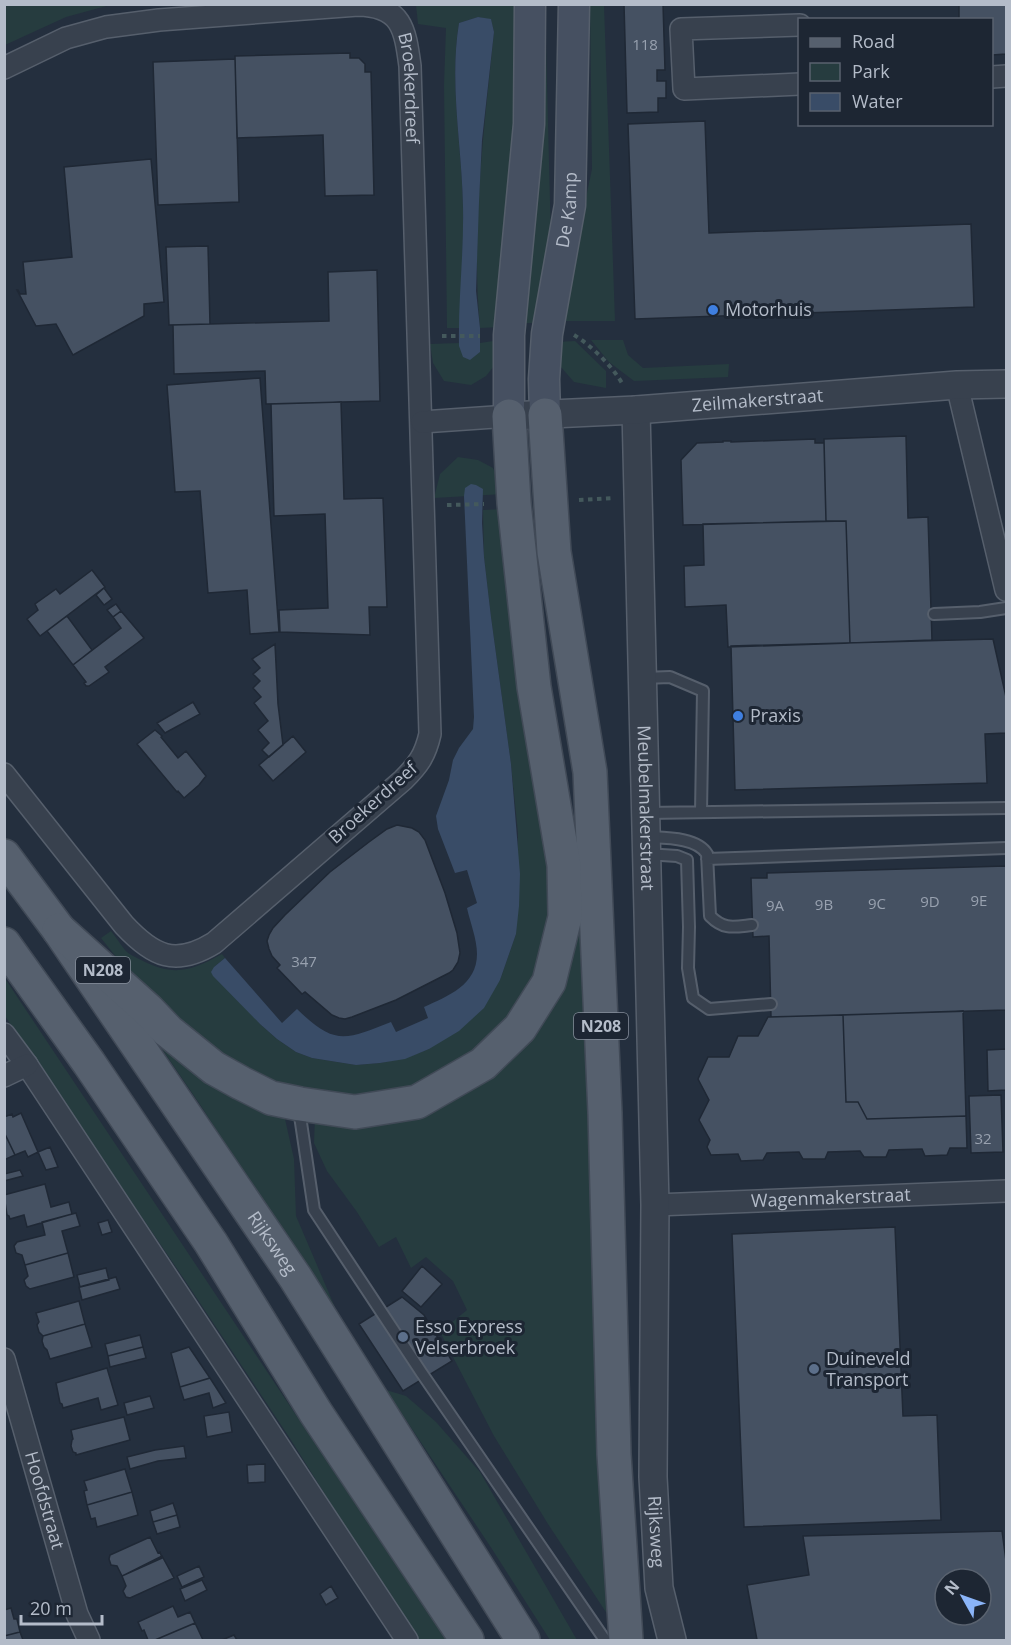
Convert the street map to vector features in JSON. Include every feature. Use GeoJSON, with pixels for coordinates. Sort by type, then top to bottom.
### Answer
{"type":"FeatureCollection","features":[{"type":"Feature","properties":{"kind":"main road"},"geometry":{"type":"LineString","coordinates":[[509,416],[509,335],[529,124],[530,4]]}},
{"type":"Feature","properties":{"kind":"main road","name":"De Kamp"},"geometry":{"type":"LineString","coordinates":[[545,415],[544,379],[547,334],[570,206],[574,4]]}},
{"type":"Feature","properties":{"kind":"main road","name":"N208"},"geometry":{"type":"LineString","coordinates":[[545,415],[554,552],[590,772],[605,1113],[614,1454],[626,1641]]}},
{"type":"Feature","properties":{"kind":"main road","name":"N208"},"geometry":{"type":"LineString","coordinates":[[59,930],[148,1010],[168,1031],[214,1068],[272,1098],[300,1104],[355,1112],[417,1102],[483,1064],[520,1028],[549,982],[565,916],[564,865],[534,687],[514,502],[509,416]]}},
{"type":"Feature","properties":{"kind":"main road","name":"Rijksweg"},"geometry":{"type":"LineString","coordinates":[[4,856],[59,930],[296,1277],[523,1641]]}},
{"type":"Feature","properties":{"kind":"main road"},"geometry":{"type":"LineString","coordinates":[[4,944],[89,1063],[211,1243],[316,1413],[467,1641]]}},
{"type":"Feature","properties":{"kind":"street","name":"Broekerdreef"},"geometry":{"type":"LineString","coordinates":[[4,68],[66,38],[106,27],[159,20],[358,5],[386,9],[395,17],[402,28],[410,66],[430,718],[430,734],[426,752],[417,766],[403,780],[213,943],[200,951],[184,956],[169,956],[154,952],[124,925],[4,774]]}},
{"type":"Feature","properties":{"kind":"street"},"geometry":{"type":"LineString","coordinates":[[798,25],[681,29],[684,89],[798,84]]}},
{"type":"Feature","properties":{"kind":"street","name":"Zeilmakerstraat"},"geometry":{"type":"LineString","coordinates":[[509,416],[636,410],[1006,384]]}},
{"type":"Feature","properties":{"kind":"street"},"geometry":{"type":"LineString","coordinates":[[957,386],[1006,590]]}},
{"type":"Feature","properties":{"kind":"street","name":"Meubelmakerstraat"},"geometry":{"type":"LineString","coordinates":[[636,410],[655,1205]]}},
{"type":"Feature","properties":{"kind":"street"},"geometry":{"type":"LineString","coordinates":[[422,422],[509,416]]}},
{"type":"Feature","properties":{"kind":"street"},"geometry":{"type":"LineString","coordinates":[[4,1034],[27,1065],[407,1641]]}},
{"type":"Feature","properties":{"kind":"street"},"geometry":{"type":"LineString","coordinates":[[4,1076],[27,1065]]}},
{"type":"Feature","properties":{"kind":"street","name":"Wagenmakerstraat"},"geometry":{"type":"LineString","coordinates":[[655,1205],[1006,1191]]}},
{"type":"Feature","properties":{"kind":"street","name":"Rijksweg"},"geometry":{"type":"LineString","coordinates":[[655,1205],[653,1476],[659,1588],[672,1641]]}},
{"type":"Feature","properties":{"kind":"street","name":"Hoofdstraat"},"geometry":{"type":"LineString","coordinates":[[4,1359],[77,1614],[89,1641]]}},
{"type":"Feature","properties":{"kind":"lane"},"geometry":{"type":"LineString","coordinates":[[934,615],[1006,608]]}},
{"type":"Feature","properties":{"kind":"lane"},"geometry":{"type":"LineString","coordinates":[[642,678],[670,677],[703,692],[700,812]]}},
{"type":"Feature","properties":{"kind":"lane"},"geometry":{"type":"LineString","coordinates":[[645,834],[700,812],[1006,808]]}},
{"type":"Feature","properties":{"kind":"lane"},"geometry":{"type":"LineString","coordinates":[[645,834],[682,840],[703,848],[707,854],[710,916],[719,925],[732,927],[752,925]]}},
{"type":"Feature","properties":{"kind":"lane"},"geometry":{"type":"LineString","coordinates":[[645,834],[677,856],[687,860],[688,968],[693,998],[709,1009],[771,1005]]}},
{"type":"Feature","properties":{"kind":"lane"},"geometry":{"type":"LineString","coordinates":[[707,859],[1006,848]]}},
{"type":"Feature","properties":{"kind":"lane"},"geometry":{"type":"LineString","coordinates":[[300,1104],[314,1210],[421,1372],[605,1641]]}},
{"type":"Feature","properties":{"kind":"path"},"geometry":{"type":"LineString","coordinates":[[454,336],[482,336]]}},
{"type":"Feature","properties":{"kind":"path"},"geometry":{"type":"LineString","coordinates":[[460,504],[489,503]]}},
{"type":"Feature","properties":{"kind":"green space"},"geometry":{"type":"Polygon","coordinates":[[[5,4],[110,5],[66,17],[5,45],[5,4]]]}},
{"type":"Feature","properties":{"kind":"green space"},"geometry":{"type":"Polygon","coordinates":[[[416,5],[517,5],[519,120],[500,327],[480,328],[478,291],[480,180],[494,32],[491,20],[478,17],[459,23],[455,69],[463,208],[463,253],[460,328],[447,328],[444,85],[446,28],[418,24],[416,5]]]}},
{"type":"Feature","properties":{"kind":"green space"},"geometry":{"type":"Polygon","coordinates":[[[538,5],[545,5],[551,241],[536,323],[517,323],[538,5]]]}},
{"type":"Feature","properties":{"kind":"green space"},"geometry":{"type":"Polygon","coordinates":[[[590,5],[604,5],[615,321],[560,321],[592,169],[590,5]]]}},
{"type":"Feature","properties":{"kind":"green space"},"geometry":{"type":"Polygon","coordinates":[[[500,340],[498,361],[486,376],[471,385],[444,381],[433,363],[430,344],[459,343],[460,346],[480,352],[480,343],[500,340]]]}},
{"type":"Feature","properties":{"kind":"green space"},"geometry":{"type":"Polygon","coordinates":[[[591,340],[623,340],[628,355],[643,368],[729,364],[728,377],[634,381],[609,362],[591,340]]]}},
{"type":"Feature","properties":{"kind":"green space"},"geometry":{"type":"Polygon","coordinates":[[[575,341],[606,371],[606,388],[574,382],[560,366],[556,342],[575,341]]]}},
{"type":"Feature","properties":{"kind":"green space"},"geometry":{"type":"Polygon","coordinates":[[[458,457],[478,460],[493,468],[504,494],[434,498],[440,474],[458,457]]]}},
{"type":"Feature","properties":{"kind":"green space"},"geometry":{"type":"Polygon","coordinates":[[[505,509],[553,857],[547,947],[516,1014],[437,1081],[363,1097],[295,1091],[233,1065],[137,983],[101,938],[111,931],[131,955],[163,969],[191,968],[222,954],[225,958],[214,967],[260,1024],[277,1039],[296,1052],[312,1058],[356,1065],[405,1058],[429,1049],[500,980],[516,934],[518,833],[484,557],[483,510],[505,509]]]}},
{"type":"Feature","properties":{"kind":"green space"},"geometry":{"type":"Polygon","coordinates":[[[588,864],[619,1632],[494,1436],[440,1332],[467,1310],[453,1281],[426,1257],[411,1268],[396,1237],[379,1247],[327,1171],[314,1143],[315,1117],[358,1120],[524,1044],[588,864]]]}},
{"type":"Feature","properties":{"kind":"green space"},"geometry":{"type":"Polygon","coordinates":[[[4,977],[446,1640],[416,1640],[291,1440],[5,1016],[4,977]]]}},
{"type":"Feature","properties":{"kind":"green space"},"geometry":{"type":"Polygon","coordinates":[[[140,1017],[285,1119],[294,1159],[296,1216],[343,1326],[201,1106],[140,1017]]]}},
{"type":"Feature","properties":{"kind":"green space"},"geometry":{"type":"Polygon","coordinates":[[[386,1390],[406,1396],[436,1422],[480,1472],[577,1640],[550,1640],[386,1390]]]}},
{"type":"Feature","properties":{"kind":"water"},"geometry":{"type":"Polygon","coordinates":[[[478,17],[491,19],[494,32],[482,140],[479,202],[476,291],[480,352],[470,360],[463,357],[459,346],[463,207],[455,69],[459,23],[478,17]]]}},
{"type":"Feature","properties":{"kind":"water"},"geometry":{"type":"Polygon","coordinates":[[[471,484],[483,489],[484,557],[511,764],[520,874],[516,934],[500,980],[484,1008],[459,1031],[429,1049],[405,1059],[356,1065],[312,1058],[296,1052],[260,1024],[213,976],[211,972],[214,967],[225,958],[282,1023],[297,1009],[310,1021],[331,1034],[351,1036],[391,1022],[396,1032],[428,1018],[424,1007],[460,988],[472,974],[476,965],[476,942],[467,908],[477,903],[467,870],[455,873],[438,829],[436,816],[449,780],[453,760],[473,729],[464,496],[465,488],[471,484]]]}},
{"type":"Feature","properties":{"kind":"building"},"geometry":{"type":"Polygon","coordinates":[[[624,4],[663,4],[665,70],[657,70],[657,81],[666,81],[666,98],[658,98],[658,112],[627,113],[624,4]]]}},
{"type":"Feature","properties":{"kind":"building"},"geometry":{"type":"Polygon","coordinates":[[[959,4],[1006,4],[1006,54],[993,55],[993,18],[959,18],[959,4]]]}},
{"type":"Feature","properties":{"kind":"building"},"geometry":{"type":"Polygon","coordinates":[[[350,53],[350,58],[359,58],[365,64],[365,72],[371,72],[374,195],[325,196],[323,135],[237,138],[235,56],[350,53]]]}},
{"type":"Feature","properties":{"kind":"building"},"geometry":{"type":"Polygon","coordinates":[[[235,59],[239,202],[158,205],[153,62],[235,59]]]}},
{"type":"Feature","properties":{"kind":"building"},"geometry":{"type":"Polygon","coordinates":[[[705,121],[709,233],[971,224],[974,307],[635,319],[628,124],[705,121]]]}},
{"type":"Feature","properties":{"kind":"building"},"geometry":{"type":"Polygon","coordinates":[[[151,159],[164,302],[144,304],[144,316],[73,355],[56,324],[36,326],[17,290],[20,294],[26,294],[23,262],[72,257],[64,167],[151,159]]]}},
{"type":"Feature","properties":{"kind":"building"},"geometry":{"type":"Polygon","coordinates":[[[208,246],[210,324],[169,325],[166,247],[208,246]]]}},
{"type":"Feature","properties":{"kind":"building"},"geometry":{"type":"Polygon","coordinates":[[[377,270],[380,401],[266,404],[265,371],[174,374],[173,325],[329,321],[328,272],[377,270]]]}},
{"type":"Feature","properties":{"kind":"building"},"geometry":{"type":"Polygon","coordinates":[[[260,378],[279,632],[250,634],[247,590],[208,593],[200,491],[175,492],[167,385],[260,378]]]}},
{"type":"Feature","properties":{"kind":"building"},"geometry":{"type":"Polygon","coordinates":[[[341,402],[344,499],[383,498],[387,607],[369,607],[370,635],[280,632],[279,610],[328,608],[325,514],[274,516],[271,404],[341,402]]]}},
{"type":"Feature","properties":{"kind":"building"},"geometry":{"type":"Polygon","coordinates":[[[906,436],[908,518],[928,517],[932,640],[850,643],[846,521],[826,521],[824,439],[906,436]]]}},
{"type":"Feature","properties":{"kind":"building"},"geometry":{"type":"Polygon","coordinates":[[[815,439],[815,443],[824,443],[826,521],[683,525],[681,460],[697,443],[815,439]]]}},
{"type":"Feature","properties":{"kind":"building"},"geometry":{"type":"Polygon","coordinates":[[[846,521],[850,643],[728,647],[726,605],[685,607],[684,566],[704,565],[703,524],[846,521]]]}},
{"type":"Feature","properties":{"kind":"building"},"geometry":{"type":"Polygon","coordinates":[[[92,570],[105,587],[40,636],[27,619],[38,610],[35,604],[56,589],[60,594],[92,570]]]}},
{"type":"Feature","properties":{"kind":"building"},"geometry":{"type":"Polygon","coordinates":[[[104,588],[112,599],[104,605],[96,595],[104,588]]]}},
{"type":"Feature","properties":{"kind":"building"},"geometry":{"type":"Polygon","coordinates":[[[116,604],[121,611],[113,617],[107,610],[116,604]]]}},
{"type":"Feature","properties":{"kind":"building"},"geometry":{"type":"Polygon","coordinates":[[[121,611],[144,638],[105,667],[109,672],[86,686],[84,683],[86,682],[73,665],[121,628],[113,617],[121,611]]]}},
{"type":"Feature","properties":{"kind":"building"},"geometry":{"type":"Polygon","coordinates":[[[67,616],[92,650],[73,665],[47,631],[67,616]]]}},
{"type":"Feature","properties":{"kind":"building"},"geometry":{"type":"Polygon","coordinates":[[[993,639],[1006,697],[1006,733],[985,734],[987,783],[735,790],[731,646],[993,639]]]}},
{"type":"Feature","properties":{"kind":"building"},"geometry":{"type":"Polygon","coordinates":[[[275,644],[283,745],[269,757],[262,750],[269,743],[258,730],[268,721],[254,703],[261,697],[253,688],[260,681],[253,674],[260,668],[252,659],[275,644]]]}},
{"type":"Feature","properties":{"kind":"building"},"geometry":{"type":"Polygon","coordinates":[[[193,702],[200,714],[165,733],[157,723],[193,702]]]}},
{"type":"Feature","properties":{"kind":"building"},"geometry":{"type":"Polygon","coordinates":[[[155,730],[178,758],[186,751],[206,776],[184,798],[137,744],[155,730]]]}},
{"type":"Feature","properties":{"kind":"building"},"geometry":{"type":"Polygon","coordinates":[[[293,736],[306,752],[273,781],[259,765],[293,736]]]}},
{"type":"Feature","properties":{"kind":"building"},"geometry":{"type":"Polygon","coordinates":[[[397,825],[412,828],[419,832],[425,840],[457,933],[460,953],[458,962],[449,973],[396,1000],[352,1017],[339,1018],[332,1015],[305,992],[302,994],[277,968],[280,965],[272,956],[267,941],[273,928],[330,872],[387,829],[397,825]]]}},
{"type":"Feature","properties":{"kind":"building"},"geometry":{"type":"Polygon","coordinates":[[[1006,866],[1006,1010],[771,1017],[769,936],[753,937],[751,878],[767,878],[767,873],[1006,866]]]}},
{"type":"Feature","properties":{"kind":"building"},"geometry":{"type":"Polygon","coordinates":[[[963,1011],[966,1116],[867,1119],[858,1102],[846,1102],[843,1015],[963,1011]]]}},
{"type":"Feature","properties":{"kind":"building"},"geometry":{"type":"Polygon","coordinates":[[[843,1015],[846,1102],[858,1102],[867,1119],[966,1116],[967,1148],[950,1148],[947,1155],[925,1156],[922,1149],[889,1150],[886,1157],[864,1157],[860,1151],[828,1152],[825,1159],[803,1159],[799,1152],[767,1153],[763,1160],[741,1161],[738,1154],[711,1155],[707,1147],[710,1140],[699,1120],[709,1100],[698,1079],[708,1057],[729,1057],[738,1036],[758,1036],[768,1017],[843,1015]]]}},
{"type":"Feature","properties":{"kind":"building"},"geometry":{"type":"Polygon","coordinates":[[[1006,1049],[1006,1090],[988,1091],[987,1050],[1006,1049]]]}},
{"type":"Feature","properties":{"kind":"building"},"geometry":{"type":"Polygon","coordinates":[[[1001,1095],[1003,1152],[971,1153],[969,1096],[1001,1095]]]}},
{"type":"Feature","properties":{"kind":"building"},"geometry":{"type":"Polygon","coordinates":[[[21,1113],[38,1152],[28,1157],[25,1151],[15,1155],[4,1132],[4,1117],[12,1114],[13,1117],[21,1113]]]}},
{"type":"Feature","properties":{"kind":"building"},"geometry":{"type":"Polygon","coordinates":[[[4,1132],[15,1155],[4,1160],[4,1132]]]}},
{"type":"Feature","properties":{"kind":"building"},"geometry":{"type":"Polygon","coordinates":[[[50,1147],[58,1167],[46,1170],[38,1152],[50,1147]]]}},
{"type":"Feature","properties":{"kind":"building"},"geometry":{"type":"Polygon","coordinates":[[[20,1170],[23,1176],[4,1181],[4,1174],[20,1170]]]}},
{"type":"Feature","properties":{"kind":"building"},"geometry":{"type":"Polygon","coordinates":[[[45,1184],[51,1207],[69,1202],[72,1214],[27,1227],[24,1215],[10,1219],[7,1215],[4,1195],[45,1184]]]}},
{"type":"Feature","properties":{"kind":"building"},"geometry":{"type":"Polygon","coordinates":[[[76,1213],[80,1226],[62,1231],[68,1253],[25,1265],[22,1255],[16,1253],[14,1246],[17,1242],[45,1235],[42,1222],[76,1213]]]}},
{"type":"Feature","properties":{"kind":"building"},"geometry":{"type":"Polygon","coordinates":[[[108,1220],[112,1232],[102,1235],[98,1223],[108,1220]]]}},
{"type":"Feature","properties":{"kind":"building"},"geometry":{"type":"Polygon","coordinates":[[[895,1227],[903,1416],[937,1415],[941,1520],[744,1527],[732,1234],[895,1227]]]}},
{"type":"Feature","properties":{"kind":"building"},"geometry":{"type":"Polygon","coordinates":[[[68,1253],[74,1277],[30,1289],[26,1286],[24,1280],[28,1276],[25,1265],[68,1253]]]}},
{"type":"Feature","properties":{"kind":"building"},"geometry":{"type":"Polygon","coordinates":[[[422,1266],[442,1284],[421,1307],[402,1291],[422,1266]]]}},
{"type":"Feature","properties":{"kind":"building"},"geometry":{"type":"Polygon","coordinates":[[[106,1268],[109,1280],[80,1287],[77,1275],[106,1268]]]}},
{"type":"Feature","properties":{"kind":"building"},"geometry":{"type":"Polygon","coordinates":[[[116,1277],[120,1289],[82,1300],[79,1287],[116,1277]]]}},
{"type":"Feature","properties":{"kind":"building"},"geometry":{"type":"Polygon","coordinates":[[[402,1297],[424,1315],[452,1361],[403,1391],[359,1324],[402,1297]]]}},
{"type":"Feature","properties":{"kind":"building"},"geometry":{"type":"Polygon","coordinates":[[[79,1301],[85,1324],[43,1336],[39,1332],[36,1313],[79,1301]]]}},
{"type":"Feature","properties":{"kind":"building"},"geometry":{"type":"Polygon","coordinates":[[[85,1324],[92,1347],[50,1359],[42,1341],[43,1336],[85,1324]]]}},
{"type":"Feature","properties":{"kind":"building"},"geometry":{"type":"Polygon","coordinates":[[[140,1335],[143,1347],[108,1356],[105,1344],[140,1335]]]}},
{"type":"Feature","properties":{"kind":"building"},"geometry":{"type":"Polygon","coordinates":[[[143,1347],[146,1358],[110,1367],[108,1356],[143,1347]]]}},
{"type":"Feature","properties":{"kind":"building"},"geometry":{"type":"Polygon","coordinates":[[[189,1347],[210,1378],[180,1387],[171,1353],[189,1347]]]}},
{"type":"Feature","properties":{"kind":"building"},"geometry":{"type":"Polygon","coordinates":[[[107,1368],[118,1405],[101,1410],[98,1398],[63,1408],[56,1383],[107,1368]]]}},
{"type":"Feature","properties":{"kind":"building"},"geometry":{"type":"Polygon","coordinates":[[[210,1378],[226,1403],[213,1408],[209,1393],[184,1400],[180,1387],[210,1378]]]}},
{"type":"Feature","properties":{"kind":"building"},"geometry":{"type":"Polygon","coordinates":[[[150,1396],[154,1408],[127,1415],[124,1403],[150,1396]]]}},
{"type":"Feature","properties":{"kind":"building"},"geometry":{"type":"Polygon","coordinates":[[[229,1412],[232,1432],[207,1437],[204,1416],[229,1412]]]}},
{"type":"Feature","properties":{"kind":"building"},"geometry":{"type":"Polygon","coordinates":[[[124,1417],[130,1440],[76,1455],[73,1452],[71,1430],[124,1417]]]}},
{"type":"Feature","properties":{"kind":"building"},"geometry":{"type":"Polygon","coordinates":[[[184,1446],[186,1458],[158,1461],[130,1469],[127,1457],[184,1446]]]}},
{"type":"Feature","properties":{"kind":"building"},"geometry":{"type":"Polygon","coordinates":[[[265,1464],[265,1482],[248,1483],[247,1465],[265,1464]]]}},
{"type":"Feature","properties":{"kind":"building"},"geometry":{"type":"Polygon","coordinates":[[[125,1469],[132,1492],[87,1505],[84,1491],[87,1490],[84,1481],[125,1469]]]}},
{"type":"Feature","properties":{"kind":"building"},"geometry":{"type":"Polygon","coordinates":[[[132,1492],[138,1515],[97,1527],[95,1518],[91,1519],[87,1505],[132,1492]]]}},
{"type":"Feature","properties":{"kind":"building"},"geometry":{"type":"Polygon","coordinates":[[[173,1503],[177,1515],[153,1522],[150,1511],[173,1503]]]}},
{"type":"Feature","properties":{"kind":"building"},"geometry":{"type":"Polygon","coordinates":[[[177,1515],[180,1527],[157,1534],[153,1522],[177,1515]]]}},
{"type":"Feature","properties":{"kind":"building"},"geometry":{"type":"Polygon","coordinates":[[[1002,1531],[1006,1561],[1006,1640],[757,1640],[747,1585],[809,1575],[803,1536],[1002,1531]]]}},
{"type":"Feature","properties":{"kind":"building"},"geometry":{"type":"Polygon","coordinates":[[[150,1537],[162,1558],[122,1576],[117,1566],[111,1565],[110,1555],[150,1537]]]}},
{"type":"Feature","properties":{"kind":"building"},"geometry":{"type":"Polygon","coordinates":[[[162,1556],[174,1578],[130,1598],[126,1597],[123,1591],[126,1586],[122,1576],[162,1556]]]}},
{"type":"Feature","properties":{"kind":"building"},"geometry":{"type":"Polygon","coordinates":[[[199,1566],[204,1577],[182,1587],[177,1576],[199,1566]]]}},
{"type":"Feature","properties":{"kind":"building"},"geometry":{"type":"Polygon","coordinates":[[[202,1580],[207,1590],[185,1601],[180,1589],[202,1580]]]}},
{"type":"Feature","properties":{"kind":"building"},"geometry":{"type":"Polygon","coordinates":[[[331,1586],[338,1598],[326,1605],[320,1594],[331,1586]]]}},
{"type":"Feature","properties":{"kind":"building"},"geometry":{"type":"Polygon","coordinates":[[[173,1606],[178,1617],[190,1612],[195,1623],[155,1640],[148,1640],[138,1622],[173,1606]]]}},
{"type":"Feature","properties":{"kind":"building"},"geometry":{"type":"Polygon","coordinates":[[[11,1608],[20,1632],[4,1636],[4,1610],[11,1608]]]}},
{"type":"Feature","properties":{"kind":"building"},"geometry":{"type":"Polygon","coordinates":[[[195,1623],[203,1640],[155,1640],[195,1623]]]}},
{"type":"Feature","properties":{"kind":"building"},"geometry":{"type":"Polygon","coordinates":[[[20,1632],[23,1640],[4,1640],[4,1636],[20,1632]]]}},
{"type":"Feature","properties":{"kind":"building"},"geometry":{"type":"Polygon","coordinates":[[[234,1635],[237,1640],[222,1640],[234,1635]]]}},
{"type":"Feature","properties":{"kind":"place","name":"Motorhuis"},"geometry":{"type":"Point","coordinates":[713,310]}},
{"type":"Feature","properties":{"kind":"place","name":"Praxis"},"geometry":{"type":"Point","coordinates":[738,716]}},
{"type":"Feature","properties":{"kind":"place","name":"Esso Express Velserbroek"},"geometry":{"type":"Point","coordinates":[403,1337]}},
{"type":"Feature","properties":{"kind":"place","name":"Duineveld Transport"},"geometry":{"type":"Point","coordinates":[814,1369]}}]}
